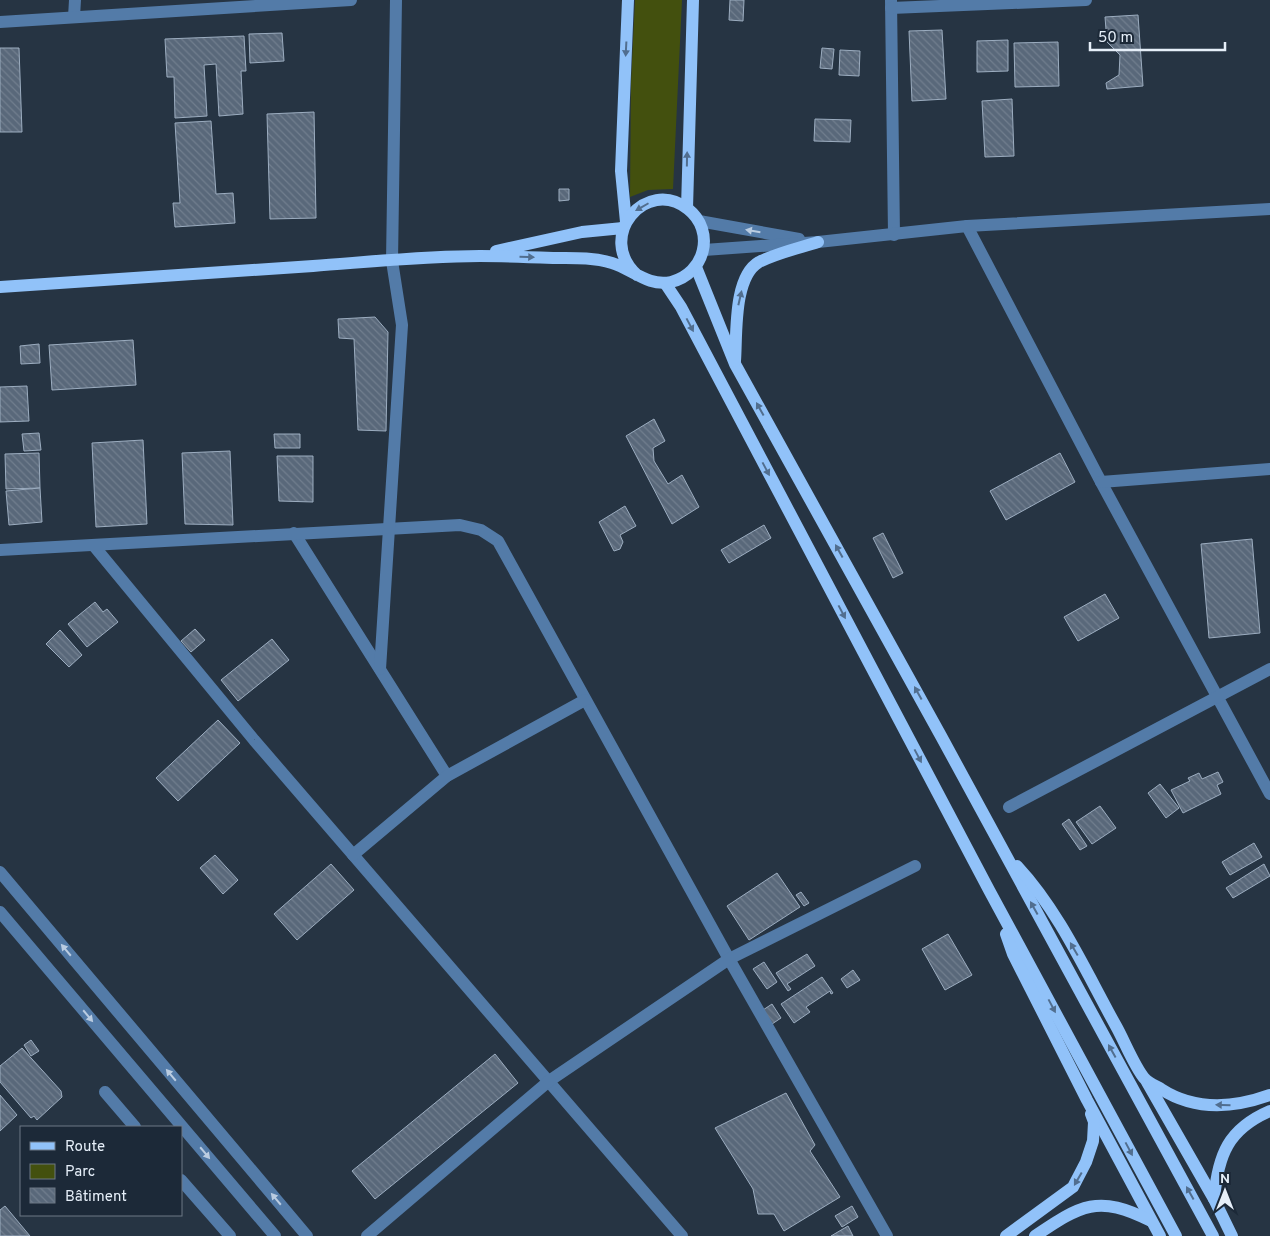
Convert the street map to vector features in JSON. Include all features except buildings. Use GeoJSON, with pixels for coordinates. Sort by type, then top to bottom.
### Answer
{"type":"FeatureCollection","features":[{"type":"Feature","properties":{"kind":"main road"},"geometry":{"type":"LineString","coordinates":[[628,0],[621,171],[624,225],[621,241],[622,254],[628,265],[637,275]]}},
{"type":"Feature","properties":{"kind":"main road"},"geometry":{"type":"LineString","coordinates":[[687,208],[693,0]]}},
{"type":"Feature","properties":{"kind":"main road"},"geometry":{"type":"LineString","coordinates":[[0,287],[479,256],[589,258],[612,263],[655,283],[665,283],[685,276],[696,267],[704,250],[703,232],[699,221],[687,208],[671,201],[653,201],[637,208],[624,225],[582,232],[479,256]]}},
{"type":"Feature","properties":{"kind":"main road"},"geometry":{"type":"LineString","coordinates":[[735,364],[738,304],[748,274],[758,263],[818,242]]}},
{"type":"Feature","properties":{"kind":"main road"},"geometry":{"type":"LineString","coordinates":[[696,267],[735,364],[1213,1236]]}},
{"type":"Feature","properties":{"kind":"main road"},"geometry":{"type":"LineString","coordinates":[[665,283],[681,308],[989,890],[1176,1236]]}},
{"type":"Feature","properties":{"kind":"main road"},"geometry":{"type":"LineString","coordinates":[[1003,851],[1033,884],[1063,932],[1214,1199],[1232,1236]]}},
{"type":"Feature","properties":{"kind":"main road"},"geometry":{"type":"LineString","coordinates":[[989,890],[1013,954],[1087,1100],[1160,1236]]}},
{"type":"Feature","properties":{"kind":"main road"},"geometry":{"type":"LineString","coordinates":[[1146,1080],[1172,1096],[1197,1104],[1228,1106],[1246,1103],[1270,1095]]}},
{"type":"Feature","properties":{"kind":"main road"},"geometry":{"type":"LineString","coordinates":[[1006,1236],[1073,1187],[1080,1175],[1093,1141],[1094,1122],[1087,1100]]}},
{"type":"Feature","properties":{"kind":"main road"},"geometry":{"type":"LineString","coordinates":[[1214,1199],[1220,1160],[1237,1131],[1253,1118],[1270,1111]]}},
{"type":"Feature","properties":{"kind":"main road"},"geometry":{"type":"LineString","coordinates":[[1036,1236],[1066,1215],[1086,1206],[1111,1206],[1132,1211],[1151,1221]]}},
{"type":"Feature","properties":{"kind":"street"},"geometry":{"type":"LineString","coordinates":[[74,17],[75,0]]}},
{"type":"Feature","properties":{"kind":"street"},"geometry":{"type":"LineString","coordinates":[[0,22],[223,4],[351,0]]}},
{"type":"Feature","properties":{"kind":"street"},"geometry":{"type":"LineString","coordinates":[[380,670],[402,325],[392,261],[396,0]]}},
{"type":"Feature","properties":{"kind":"street"},"geometry":{"type":"LineString","coordinates":[[894,235],[891,4],[1086,0]]}},
{"type":"Feature","properties":{"kind":"street"},"geometry":{"type":"LineString","coordinates":[[704,250],[818,242],[967,226],[1270,209]]}},
{"type":"Feature","properties":{"kind":"street"},"geometry":{"type":"LineString","coordinates":[[699,221],[818,242]]}},
{"type":"Feature","properties":{"kind":"street"},"geometry":{"type":"LineString","coordinates":[[967,226],[1101,482],[1270,794]]}},
{"type":"Feature","properties":{"kind":"street"},"geometry":{"type":"LineString","coordinates":[[1101,482],[1270,469]]}},
{"type":"Feature","properties":{"kind":"street"},"geometry":{"type":"LineString","coordinates":[[0,550],[460,525],[480,530],[498,542],[729,959],[887,1236]]}},
{"type":"Feature","properties":{"kind":"street"},"geometry":{"type":"LineString","coordinates":[[294,533],[447,776]]}},
{"type":"Feature","properties":{"kind":"street"},"geometry":{"type":"LineString","coordinates":[[94,546],[254,740],[682,1236]]}},
{"type":"Feature","properties":{"kind":"street"},"geometry":{"type":"LineString","coordinates":[[1009,807],[1270,670]]}},
{"type":"Feature","properties":{"kind":"street"},"geometry":{"type":"LineString","coordinates":[[353,854],[447,776],[585,700]]}},
{"type":"Feature","properties":{"kind":"street"},"geometry":{"type":"LineString","coordinates":[[367,1236],[549,1081],[729,959],[915,866]]}},
{"type":"Feature","properties":{"kind":"street"},"geometry":{"type":"LineString","coordinates":[[0,872],[307,1236]]}},
{"type":"Feature","properties":{"kind":"street"},"geometry":{"type":"LineString","coordinates":[[0,912],[182,1126]]}},
{"type":"Feature","properties":{"kind":"street"},"geometry":{"type":"LineString","coordinates":[[104,1092],[134,1126]]}},
{"type":"Feature","properties":{"kind":"street"},"geometry":{"type":"LineString","coordinates":[[182,1126],[275,1236]]}},
{"type":"Feature","properties":{"kind":"street"},"geometry":{"type":"LineString","coordinates":[[182,1181],[230,1236]]}},
{"type":"Feature","properties":{"kind":"green space"},"geometry":{"type":"Polygon","coordinates":[[[635,0],[682,0],[673,189],[648,190],[630,197],[631,83],[635,0]]]}}]}
